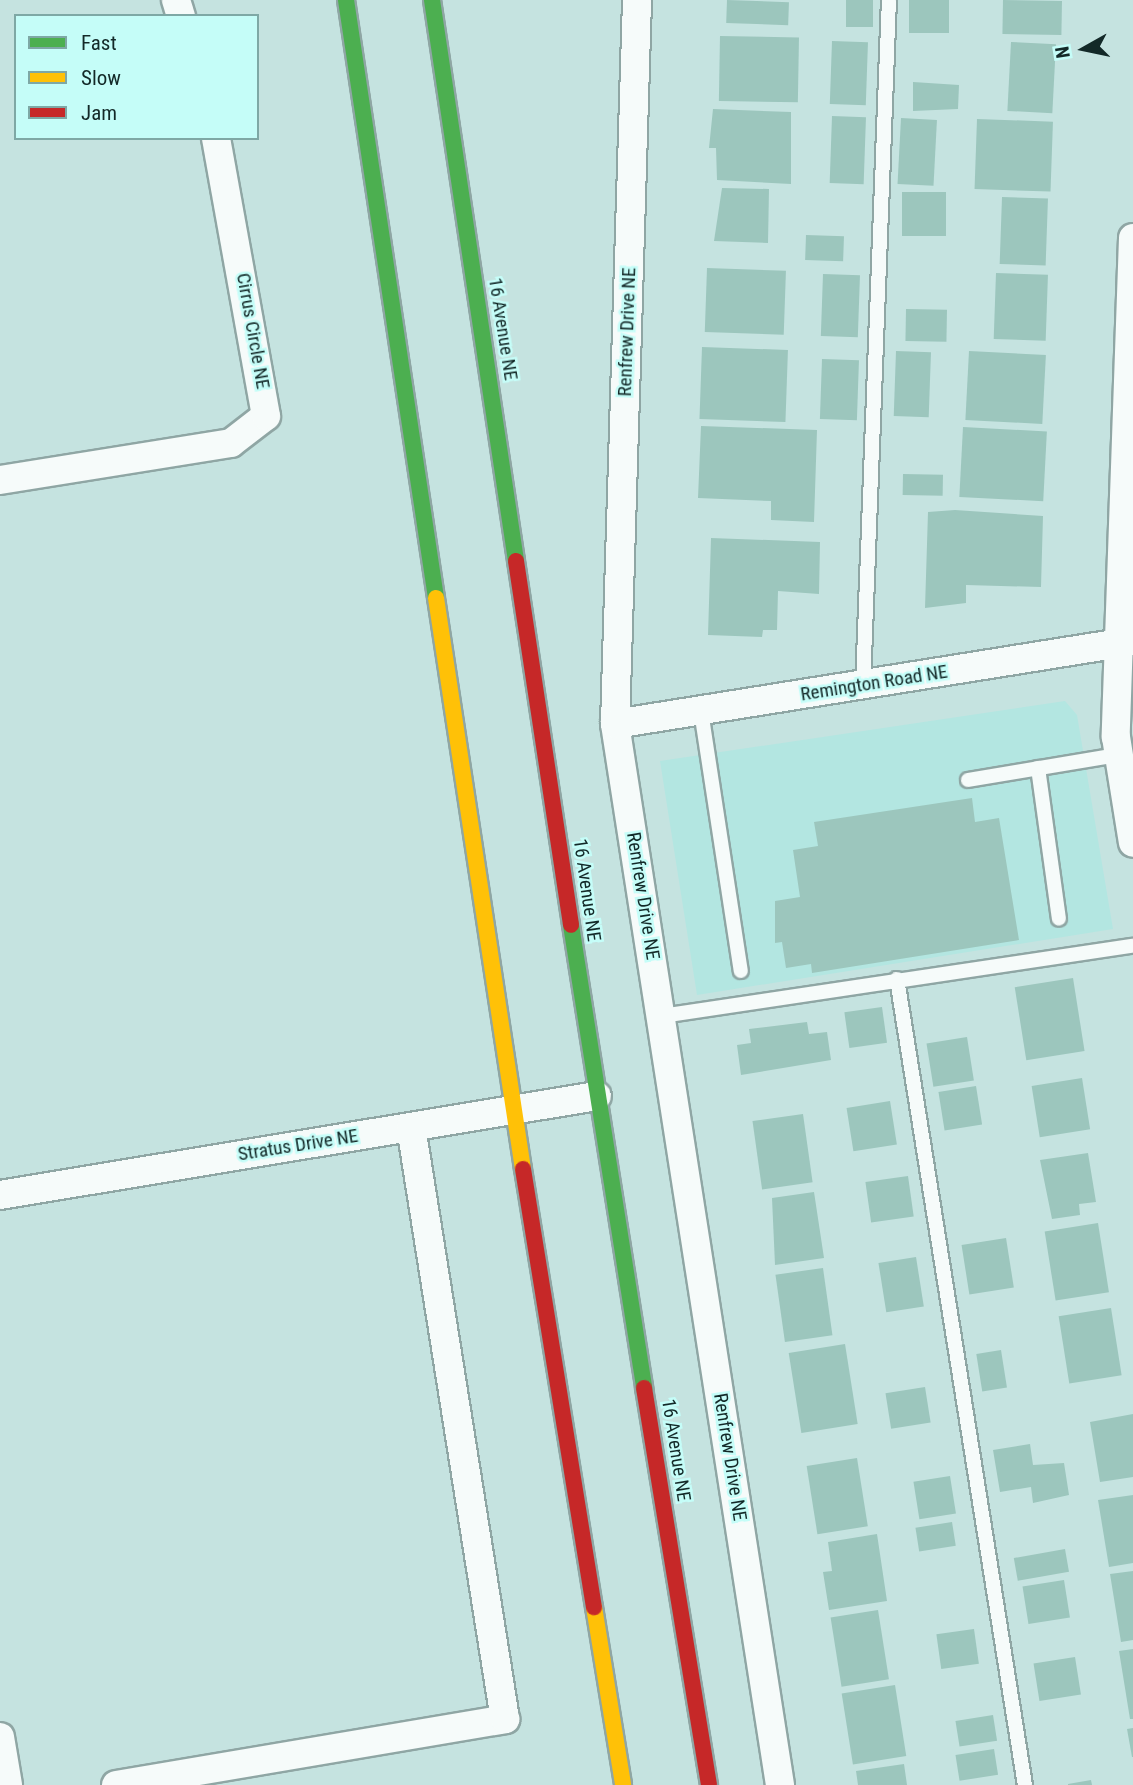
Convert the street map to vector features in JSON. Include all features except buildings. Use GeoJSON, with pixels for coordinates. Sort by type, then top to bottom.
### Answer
{"type":"FeatureCollection","features":[{"type":"Feature","properties":{"kind":"highway"},"geometry":{"type":"LineString","coordinates":[[346,0],[513,1110],[623,1785]]}},
{"type":"Feature","properties":{"kind":"highway","name":"16 Avenue NE"},"geometry":{"type":"LineString","coordinates":[[432,0],[597,1096],[709,1785]]}},
{"type":"Feature","properties":{"kind":"street","name":"Renfrew Drive NE"},"geometry":{"type":"LineString","coordinates":[[638,0],[615,724],[780,1785]]}},
{"type":"Feature","properties":{"kind":"street","name":"Cirrus Circle NE"},"geometry":{"type":"LineString","coordinates":[[0,480],[231,443],[266,416],[216,140]]}},
{"type":"Feature","properties":{"kind":"street"},"geometry":{"type":"LineString","coordinates":[[1133,238],[1126,642],[1118,755],[1133,844]]}},
{"type":"Feature","properties":{"kind":"street","name":"Remington Road NE"},"geometry":{"type":"LineString","coordinates":[[615,724],[1126,642]]}},
{"type":"Feature","properties":{"kind":"street","name":"Stratus Drive NE"},"geometry":{"type":"LineString","coordinates":[[0,1195],[597,1096]]}},
{"type":"Feature","properties":{"kind":"street"},"geometry":{"type":"LineString","coordinates":[[116,1785],[505,1719],[411,1127]]}},
{"type":"Feature","properties":{"kind":"street"},"geometry":{"type":"LineString","coordinates":[[0,1737],[8,1785]]}},
{"type":"Feature","properties":{"kind":"lane"},"geometry":{"type":"LineString","coordinates":[[863,685],[890,0]]}},
{"type":"Feature","properties":{"kind":"lane"},"geometry":{"type":"LineString","coordinates":[[701,711],[741,971]]}},
{"type":"Feature","properties":{"kind":"lane"},"geometry":{"type":"LineString","coordinates":[[968,780],[1118,755]]}},
{"type":"Feature","properties":{"kind":"lane"},"geometry":{"type":"LineString","coordinates":[[1038,768],[1059,919]]}},
{"type":"Feature","properties":{"kind":"lane"},"geometry":{"type":"LineString","coordinates":[[662,1016],[1133,946]]}},
{"type":"Feature","properties":{"kind":"lane"},"geometry":{"type":"LineString","coordinates":[[897,979],[1025,1785]]}},
{"type":"Feature","properties":{"kind":"shaded area"},"geometry":{"type":"Polygon","coordinates":[[[1065,701],[1077,715],[1113,929],[697,995],[660,761],[1065,701]]]}},
{"type":"Feature","properties":{"kind":"traffic: fast"},"geometry":{"type":"LineString","coordinates":[[346,0],[436,598]]}},
{"type":"Feature","properties":{"kind":"traffic: fast"},"geometry":{"type":"LineString","coordinates":[[432,0],[516,561]]}},
{"type":"Feature","properties":{"kind":"traffic: fast"},"geometry":{"type":"LineString","coordinates":[[571,925],[644,1388]]}},
{"type":"Feature","properties":{"kind":"traffic: slow"},"geometry":{"type":"LineString","coordinates":[[436,598],[523,1169]]}},
{"type":"Feature","properties":{"kind":"traffic: slow"},"geometry":{"type":"LineString","coordinates":[[594,1607],[623,1785]]}},
{"type":"Feature","properties":{"kind":"traffic: jam"},"geometry":{"type":"LineString","coordinates":[[516,561],[571,925]]}},
{"type":"Feature","properties":{"kind":"traffic: jam"},"geometry":{"type":"LineString","coordinates":[[523,1169],[594,1607]]}},
{"type":"Feature","properties":{"kind":"traffic: jam"},"geometry":{"type":"LineString","coordinates":[[644,1388],[709,1785]]}}]}
